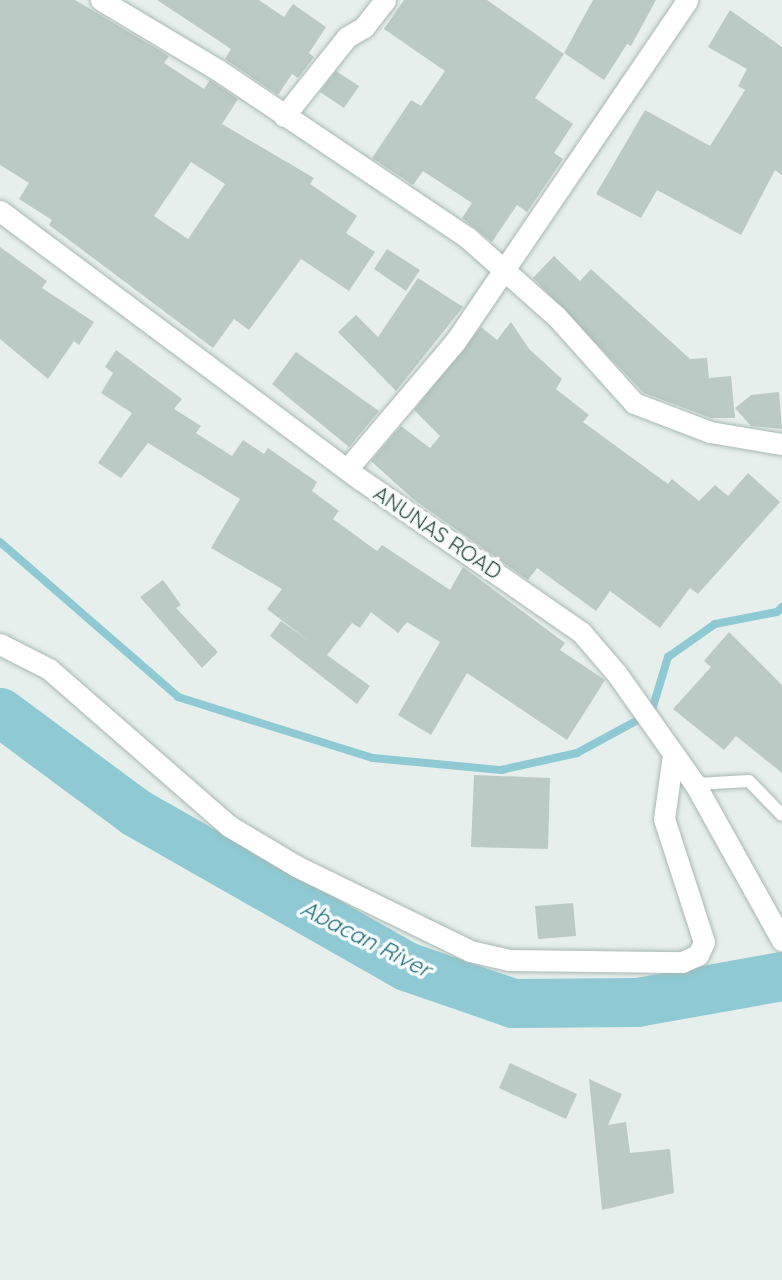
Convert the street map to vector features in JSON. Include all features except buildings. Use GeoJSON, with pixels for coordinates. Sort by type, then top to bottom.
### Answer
{"type":"FeatureCollection","features":[{"type":"Feature","properties":{"kind":"street"},"geometry":{"type":"LineString","coordinates":[[101,0],[127,7],[285,116],[430,210],[556,316],[634,403],[710,432],[782,444]]}},
{"type":"Feature","properties":{"kind":"street"},"geometry":{"type":"LineString","coordinates":[[285,116],[347,37],[365,27],[385,0]]}},
{"type":"Feature","properties":{"kind":"street"},"geometry":{"type":"LineString","coordinates":[[348,468],[431,374],[505,271],[687,0]]}},
{"type":"Feature","properties":{"kind":"street","name":"ANUNAS ROAD"},"geometry":{"type":"LineString","coordinates":[[0,211],[348,468],[581,632],[695,784],[782,940]]}},
{"type":"Feature","properties":{"kind":"street"},"geometry":{"type":"LineString","coordinates":[[0,644],[49,669],[229,826],[296,866],[470,951],[529,963],[682,961],[702,949],[664,819],[670,749]]}},
{"type":"Feature","properties":{"kind":"lane"},"geometry":{"type":"LineString","coordinates":[[695,784],[748,781],[782,815]]}},
{"type":"Feature","properties":{"kind":"waterway"},"geometry":{"type":"LineString","coordinates":[[0,542],[178,697],[373,758],[501,770],[577,753],[651,713],[668,657],[715,624],[777,612],[782,607]]}},
{"type":"Feature","properties":{"kind":"waterway","name":"Abacan River"},"geometry":{"type":"LineString","coordinates":[[0,712],[135,812],[406,966],[513,1003],[637,1002],[782,976]]}}]}
